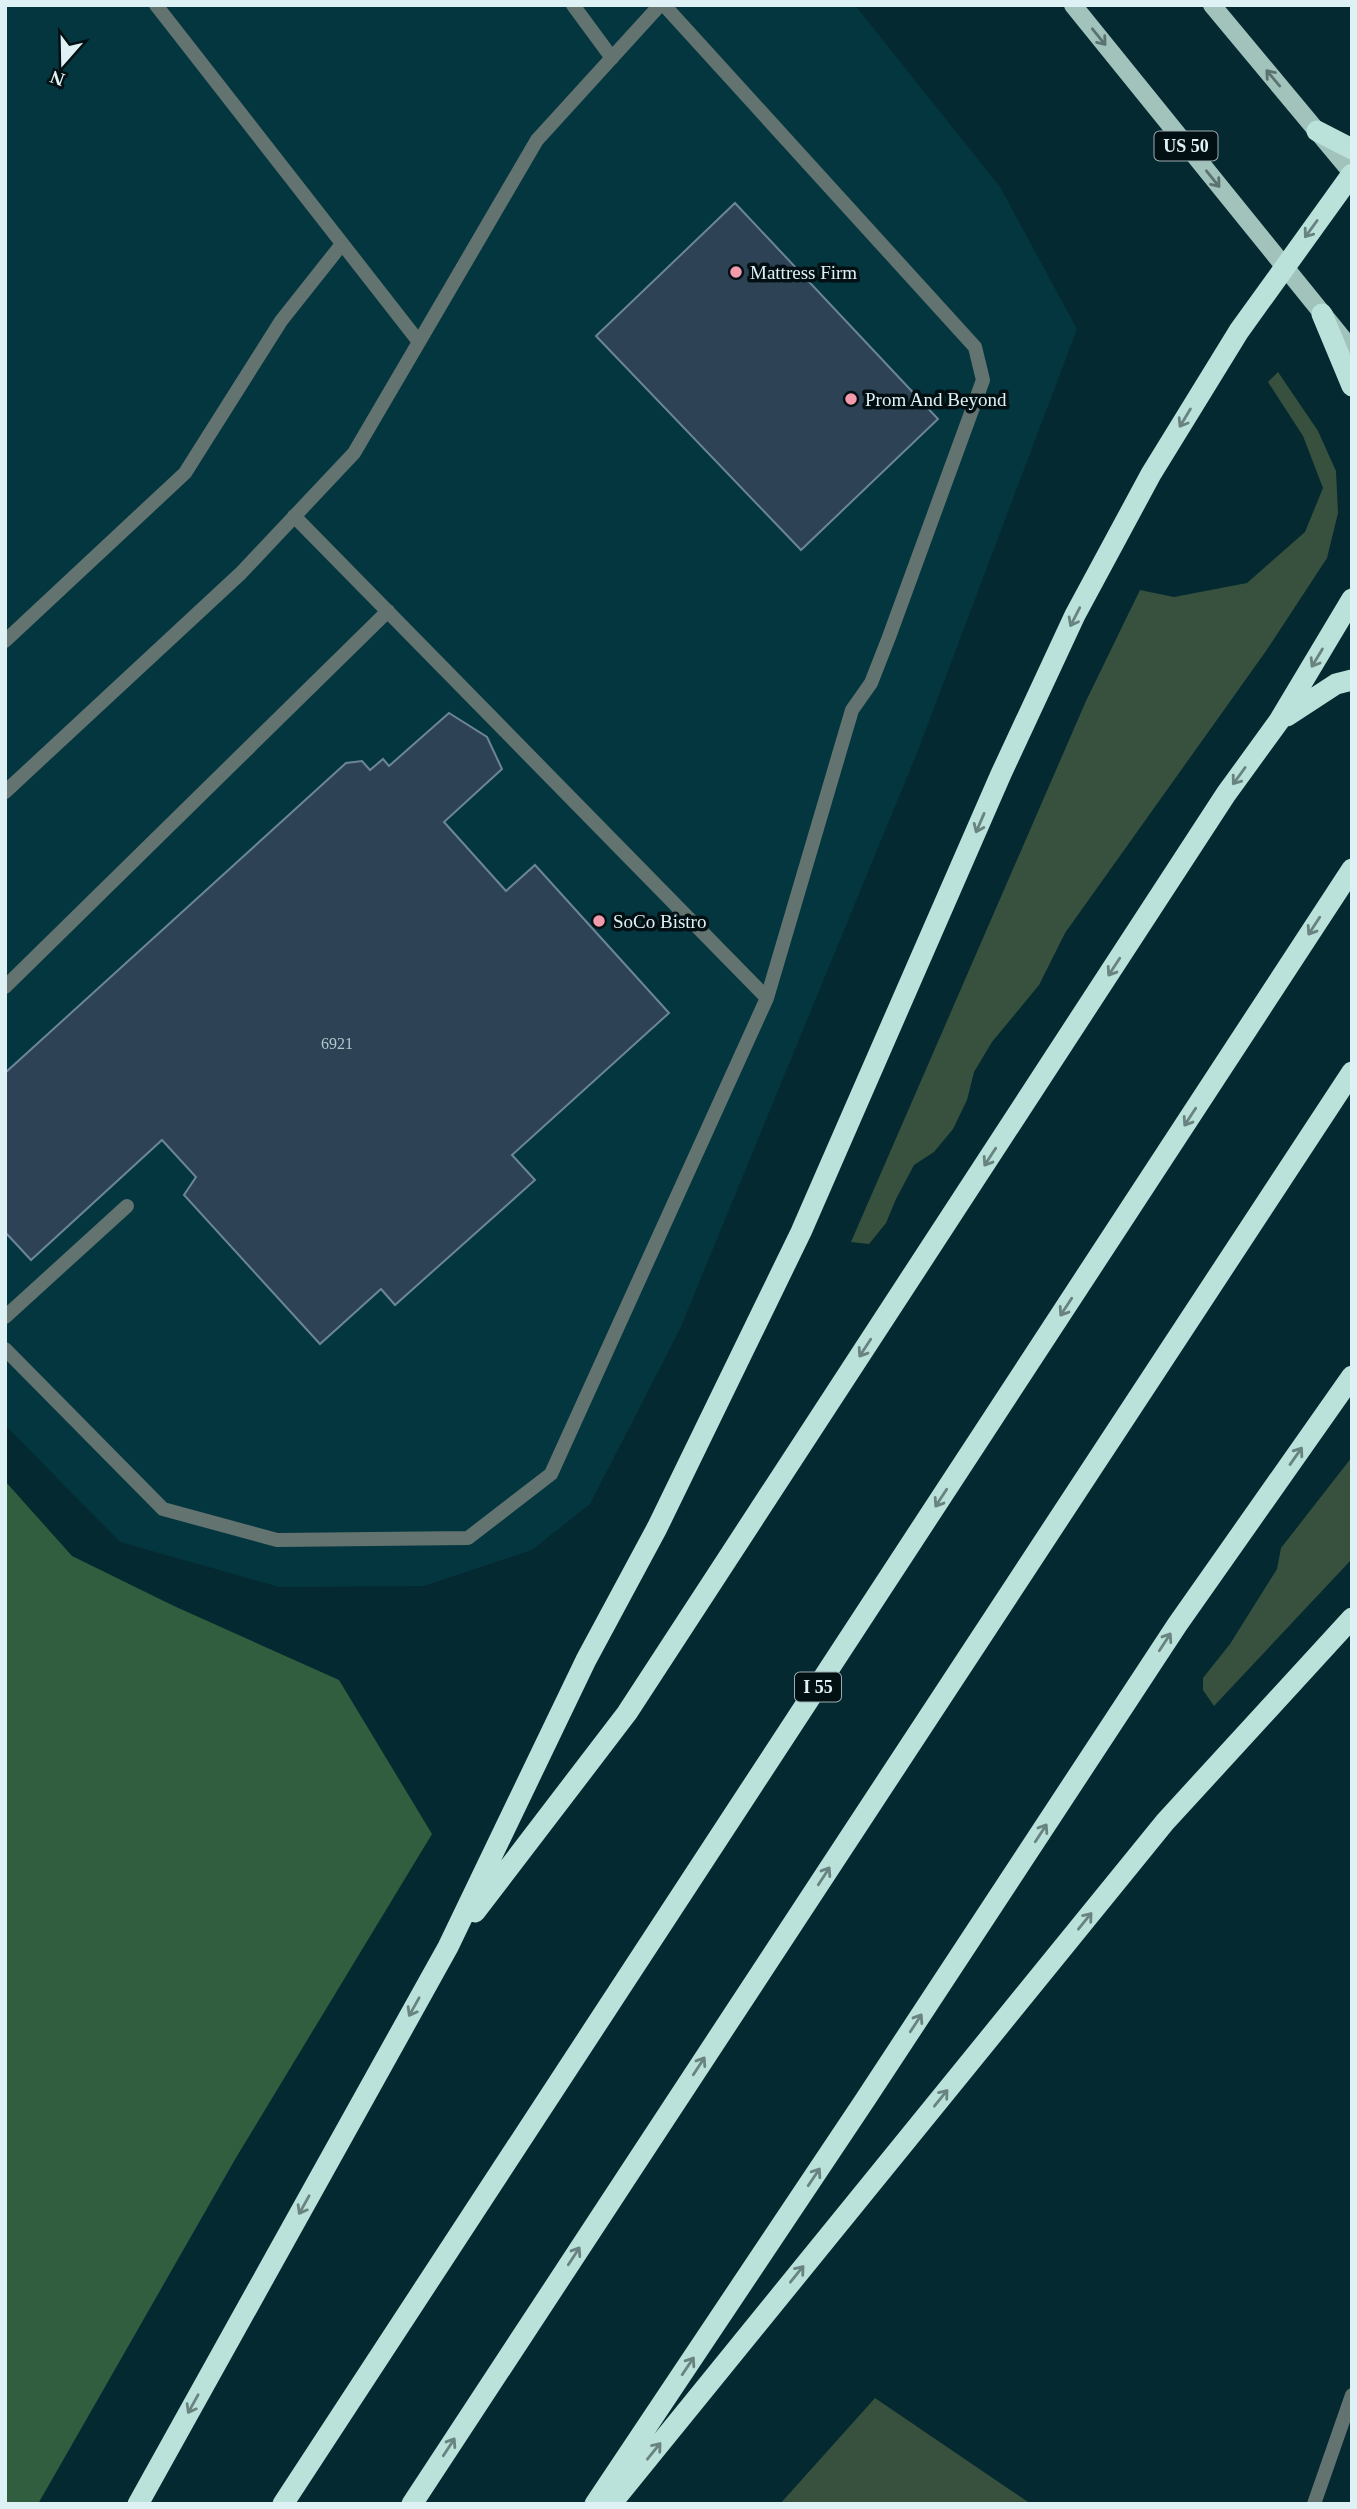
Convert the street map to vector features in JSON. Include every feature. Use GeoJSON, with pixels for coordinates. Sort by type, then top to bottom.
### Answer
{"type":"FeatureCollection","features":[{"type":"Feature","properties":{"kind":"highway"},"geometry":{"type":"LineString","coordinates":[[1317,131],[1352,149]]}},
{"type":"Feature","properties":{"kind":"highway"},"geometry":{"type":"LineString","coordinates":[[138,2504],[448,1947],[586,1660],[657,1528],[801,1232],[1001,774],[1075,615],[1151,474],[1239,331],[1352,174]]}},
{"type":"Feature","properties":{"kind":"highway"},"geometry":{"type":"LineString","coordinates":[[1322,314],[1352,386]]}},
{"type":"Feature","properties":{"kind":"highway"},"geometry":{"type":"LineString","coordinates":[[448,1947],[627,1713],[1226,794],[1279,721],[1352,599]]}},
{"type":"Feature","properties":{"kind":"highway"},"geometry":{"type":"LineString","coordinates":[[1279,721],[1336,684],[1352,680]]}},
{"type":"Feature","properties":{"kind":"highway","name":"I 55"},"geometry":{"type":"LineString","coordinates":[[283,2504],[1352,869]]}},
{"type":"Feature","properties":{"kind":"highway"},"geometry":{"type":"LineString","coordinates":[[412,2504],[1352,1072]]}},
{"type":"Feature","properties":{"kind":"highway"},"geometry":{"type":"LineString","coordinates":[[595,2504],[865,2101],[1177,1625],[1352,1376]]}},
{"type":"Feature","properties":{"kind":"highway"},"geometry":{"type":"LineString","coordinates":[[611,2504],[1165,1822],[1352,1618]]}},
{"type":"Feature","properties":{"kind":"main road","name":"US 50"},"geometry":{"type":"LineString","coordinates":[[1073,5],[1352,350]]}},
{"type":"Feature","properties":{"kind":"main road"},"geometry":{"type":"LineString","coordinates":[[1212,5],[1352,174]]}},
{"type":"Feature","properties":{"kind":"lane"},"geometry":{"type":"LineString","coordinates":[[156,5],[419,342]]}},
{"type":"Feature","properties":{"kind":"lane"},"geometry":{"type":"LineString","coordinates":[[573,5],[612,58]]}},
{"type":"Feature","properties":{"kind":"lane"},"geometry":{"type":"LineString","coordinates":[[5,792],[241,573],[354,453],[537,141],[662,5],[975,347],[983,380],[871,683],[852,710],[767,998],[551,1474],[468,1538],[276,1539],[163,1509],[5,1349]]}},
{"type":"Feature","properties":{"kind":"lane"},"geometry":{"type":"LineString","coordinates":[[5,641],[184,473],[281,321],[342,244]]}},
{"type":"Feature","properties":{"kind":"lane"},"geometry":{"type":"LineString","coordinates":[[294,516],[767,998]]}},
{"type":"Feature","properties":{"kind":"lane"},"geometry":{"type":"LineString","coordinates":[[5,987],[388,611]]}},
{"type":"Feature","properties":{"kind":"lane"},"geometry":{"type":"LineString","coordinates":[[5,1317],[127,1206]]}},
{"type":"Feature","properties":{"kind":"lane"},"geometry":{"type":"LineString","coordinates":[[1314,2504],[1352,2395]]}},
{"type":"Feature","properties":{"kind":"shaded area"},"geometry":{"type":"Polygon","coordinates":[[[5,5],[855,5],[1000,187],[1077,329],[917,753],[680,1329],[590,1504],[532,1550],[424,1586],[279,1587],[120,1542],[5,1425],[5,5]]]}},
{"type":"Feature","properties":{"kind":"green space"},"geometry":{"type":"Polygon","coordinates":[[[1278,372],[1318,431],[1336,471],[1338,513],[1327,558],[1266,651],[1065,933],[1039,985],[992,1042],[974,1072],[967,1100],[953,1129],[934,1152],[914,1165],[886,1223],[869,1244],[851,1242],[1086,701],[1140,590],[1174,597],[1247,583],[1305,532],[1323,488],[1303,436],[1268,382],[1278,372]]]}},
{"type":"Feature","properties":{"kind":"green space"},"geometry":{"type":"Polygon","coordinates":[[[1352,1457],[1352,1559],[1214,1706],[1203,1690],[1203,1678],[1230,1644],[1277,1569],[1281,1548],[1352,1457]]]}},
{"type":"Feature","properties":{"kind":"green space"},"geometry":{"type":"Polygon","coordinates":[[[5,1481],[72,1556],[174,1606],[339,1680],[432,1834],[237,2156],[38,2504],[5,2504],[5,1481]]]}},
{"type":"Feature","properties":{"kind":"green space"},"geometry":{"type":"Polygon","coordinates":[[[875,2398],[1031,2504],[780,2504],[875,2398]]]}},
{"type":"Feature","properties":{"kind":"building"},"geometry":{"type":"Polygon","coordinates":[[[735,203],[938,419],[801,550],[596,336],[735,203]]]}},
{"type":"Feature","properties":{"kind":"building"},"geometry":{"type":"Polygon","coordinates":[[[449,713],[487,737],[502,769],[444,822],[506,891],[535,865],[669,1013],[512,1155],[535,1180],[395,1305],[381,1289],[320,1344],[184,1195],[196,1177],[162,1140],[31,1260],[5,1232],[5,1073],[346,763],[362,761],[370,770],[383,759],[389,766],[449,713]]]}},
{"type":"Feature","properties":{"kind":"place","name":"Mattress Firm"},"geometry":{"type":"Point","coordinates":[736,272]}},
{"type":"Feature","properties":{"kind":"place","name":"Prom And Beyond"},"geometry":{"type":"Point","coordinates":[851,399]}},
{"type":"Feature","properties":{"kind":"place","name":"SoCo Bistro"},"geometry":{"type":"Point","coordinates":[599,921]}}]}
